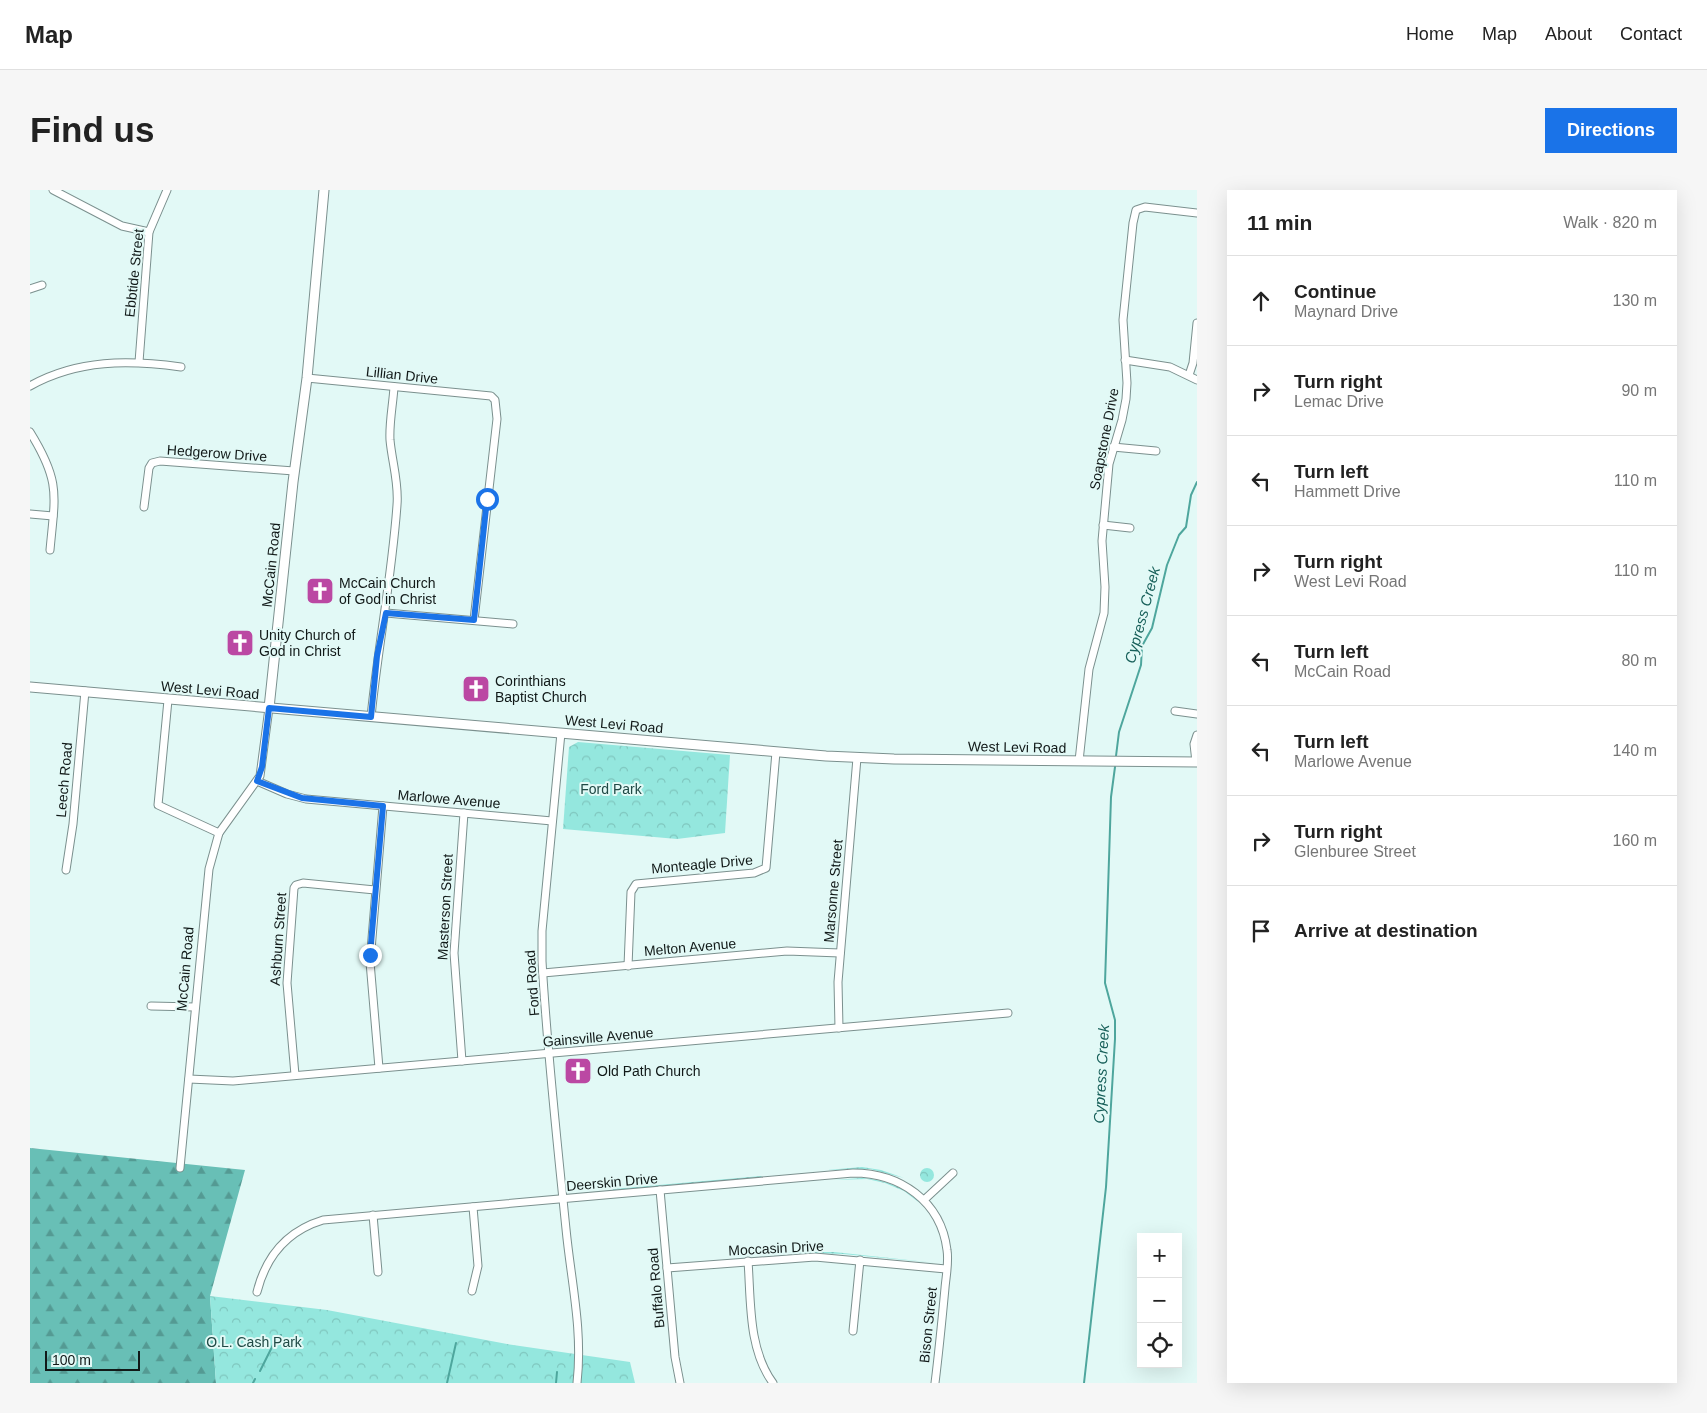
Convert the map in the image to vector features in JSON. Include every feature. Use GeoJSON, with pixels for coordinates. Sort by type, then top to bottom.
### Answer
{"type":"FeatureCollection","features":[{"type":"Feature","properties":{"kind":"street"},"geometry":{"type":"LineString","coordinates":[[53,190],[122,226],[149,232]]}},
{"type":"Feature","properties":{"kind":"street","name":"Ebbtide Street"},"geometry":{"type":"LineString","coordinates":[[139,362],[149,232],[167,190]]}},
{"type":"Feature","properties":{"kind":"street","name":"McCain Road"},"geometry":{"type":"LineString","coordinates":[[180,1168],[208,878],[220,833],[257,781],[262,767],[294,471],[307,378],[324,190]]}},
{"type":"Feature","properties":{"kind":"street","name":"Soapstone Drive"},"geometry":{"type":"LineString","coordinates":[[1079,761],[1089,669],[1104,613],[1105,587],[1102,548],[1109,464],[1126,399],[1123,320],[1132,223],[1136,210],[1145,207],[1197,213]]}},
{"type":"Feature","properties":{"kind":"street"},"geometry":{"type":"LineString","coordinates":[[30,289],[42,285]]}},
{"type":"Feature","properties":{"kind":"street"},"geometry":{"type":"LineString","coordinates":[[1189,376],[1193,363],[1197,323]]}},
{"type":"Feature","properties":{"kind":"street"},"geometry":{"type":"LineString","coordinates":[[1125,360],[1170,367],[1197,380]]}},
{"type":"Feature","properties":{"kind":"street"},"geometry":{"type":"LineString","coordinates":[[30,386],[60,372],[84,365],[139,362],[181,367]]}},
{"type":"Feature","properties":{"kind":"street","name":"Lillian Drive"},"geometry":{"type":"LineString","coordinates":[[307,378],[493,398],[496,404],[497,419],[474,620]]}},
{"type":"Feature","properties":{"kind":"street"},"geometry":{"type":"LineString","coordinates":[[371,717],[377,656],[386,613],[398,497],[390,440],[394,387]]}},
{"type":"Feature","properties":{"kind":"street"},"geometry":{"type":"LineString","coordinates":[[30,432],[47,460],[52,475],[54,487],[50,550]]}},
{"type":"Feature","properties":{"kind":"street"},"geometry":{"type":"LineString","coordinates":[[1113,447],[1156,451]]}},
{"type":"Feature","properties":{"kind":"street","name":"Hedgerow Drive"},"geometry":{"type":"LineString","coordinates":[[144,507],[149,468],[152,464],[160,461],[294,471]]}},
{"type":"Feature","properties":{"kind":"street"},"geometry":{"type":"LineString","coordinates":[[30,514],[53,516]]}},
{"type":"Feature","properties":{"kind":"street"},"geometry":{"type":"LineString","coordinates":[[1103,525],[1130,528]]}},
{"type":"Feature","properties":{"kind":"street"},"geometry":{"type":"LineString","coordinates":[[386,613],[513,624]]}},
{"type":"Feature","properties":{"kind":"street","name":"West Levi Road"},"geometry":{"type":"LineString","coordinates":[[30,687],[857,758],[1197,762]]}},
{"type":"Feature","properties":{"kind":"street","name":"Leech Road"},"geometry":{"type":"LineString","coordinates":[[66,870],[73,824],[85,691]]}},
{"type":"Feature","properties":{"kind":"street"},"geometry":{"type":"LineString","coordinates":[[168,700],[158,805],[220,833]]}},
{"type":"Feature","properties":{"kind":"street"},"geometry":{"type":"LineString","coordinates":[[1174,712],[1197,714]]}},
{"type":"Feature","properties":{"kind":"street","name":"Ford Road"},"geometry":{"type":"LineString","coordinates":[[561,733],[542,931],[543,973],[563,1199],[578,1312],[579,1349],[577,1382]]}},
{"type":"Feature","properties":{"kind":"street"},"geometry":{"type":"LineString","coordinates":[[1197,735],[1194,744],[1197,762]]}},
{"type":"Feature","properties":{"kind":"street","name":"Monteagle Drive"},"geometry":{"type":"LineString","coordinates":[[628,966],[631,892],[636,884],[754,872],[766,868],[776,752]]}},
{"type":"Feature","properties":{"kind":"street","name":"Marsonne Street"},"geometry":{"type":"LineString","coordinates":[[839,1028],[837,1000],[840,953],[857,758]]}},
{"type":"Feature","properties":{"kind":"street","name":"Marlowe Avenue"},"geometry":{"type":"LineString","coordinates":[[257,781],[302,798],[552,821]]}},
{"type":"Feature","properties":{"kind":"street"},"geometry":{"type":"LineString","coordinates":[[379,1068],[370,962],[383,806]]}},
{"type":"Feature","properties":{"kind":"street","name":"Masterson Street"},"geometry":{"type":"LineString","coordinates":[[462,1061],[454,948],[464,813]]}},
{"type":"Feature","properties":{"kind":"street","name":"Ashburn Street"},"geometry":{"type":"LineString","coordinates":[[295,1075],[287,985],[294,888],[296,885],[303,883],[375,890]]}},
{"type":"Feature","properties":{"kind":"street","name":"Melton Avenue"},"geometry":{"type":"LineString","coordinates":[[543,973],[787,951],[840,953]]}},
{"type":"Feature","properties":{"kind":"street"},"geometry":{"type":"LineString","coordinates":[[150,1006],[195,1007]]}},
{"type":"Feature","properties":{"kind":"street","name":"Gainsville Avenue"},"geometry":{"type":"LineString","coordinates":[[189,1079],[233,1081],[1008,1013]]}},
{"type":"Feature","properties":{"kind":"street","name":"Deerskin Drive"},"geometry":{"type":"LineString","coordinates":[[257,1292],[270,1259],[281,1244],[297,1231],[324,1220],[866,1174],[896,1180],[912,1189],[924,1200],[937,1219],[944,1236],[948,1253],[946,1270]]}},
{"type":"Feature","properties":{"kind":"street"},"geometry":{"type":"LineString","coordinates":[[924,1200],[953,1174]]}},
{"type":"Feature","properties":{"kind":"street","name":"Buffalo Road"},"geometry":{"type":"LineString","coordinates":[[660,1190],[676,1365],[680,1383]]}},
{"type":"Feature","properties":{"kind":"street"},"geometry":{"type":"LineString","coordinates":[[472,1207],[478,1266],[472,1292]]}},
{"type":"Feature","properties":{"kind":"street"},"geometry":{"type":"LineString","coordinates":[[373,1215],[378,1272]]}},
{"type":"Feature","properties":{"kind":"street","name":"Moccasin Drive"},"geometry":{"type":"LineString","coordinates":[[667,1268],[805,1257],[860,1260],[946,1270]]}},
{"type":"Feature","properties":{"kind":"street"},"geometry":{"type":"LineString","coordinates":[[853,1331],[860,1260]]}},
{"type":"Feature","properties":{"kind":"street"},"geometry":{"type":"LineString","coordinates":[[748,1261],[756,1347],[763,1366],[773,1383]]}},
{"type":"Feature","properties":{"kind":"street","name":"Bison Street"},"geometry":{"type":"LineString","coordinates":[[935,1383],[946,1270]]}},
{"type":"Feature","properties":{"kind":"green space","name":"Ford Park"},"geometry":{"type":"Polygon","coordinates":[[[578,742],[730,755],[725,833],[677,839],[563,829],[569,747],[578,742]]]}},
{"type":"Feature","properties":{"kind":"green space"},"geometry":{"type":"Polygon","coordinates":[[[30,1148],[245,1170],[210,1296],[216,1383],[30,1383],[30,1148]]]}},
{"type":"Feature","properties":{"kind":"green space"},"geometry":{"type":"Polygon","coordinates":[[[862,1167],[881,1170],[904,1178],[870,1169],[827,1170],[862,1167]]]}},
{"type":"Feature","properties":{"kind":"green space"},"geometry":{"type":"Polygon","coordinates":[[[927,1168],[932,1170],[934,1175],[932,1180],[927,1182],[922,1180],[920,1175],[922,1170],[927,1168]]]}},
{"type":"Feature","properties":{"kind":"green space"},"geometry":{"type":"Polygon","coordinates":[[[762,1177],[613,1190],[613,1189],[762,1177]]]}},
{"type":"Feature","properties":{"kind":"green space"},"geometry":{"type":"Polygon","coordinates":[[[862,1178],[879,1181],[894,1185],[908,1193],[921,1204],[904,1191],[885,1183],[867,1179],[833,1180],[862,1178]]]}},
{"type":"Feature","properties":{"kind":"green space"},"geometry":{"type":"Polygon","coordinates":[[[787,1252],[834,1252],[936,1263],[843,1254],[787,1252]]]}},
{"type":"Feature","properties":{"kind":"green space","name":"O.L. Cash Park"},"geometry":{"type":"Polygon","coordinates":[[[210,1296],[327,1310],[507,1344],[630,1362],[635,1383],[216,1383],[210,1296]]]}},
{"type":"Feature","properties":{"kind":"waterway","name":"Cypress Creek"},"geometry":{"type":"LineString","coordinates":[[1116,756],[1119,732],[1141,665],[1142,646],[1152,628],[1167,565],[1179,535],[1186,527],[1191,495],[1197,482]]}},
{"type":"Feature","properties":{"kind":"waterway","name":"Cypress Creek"},"geometry":{"type":"LineString","coordinates":[[1084,1383],[1106,1187],[1115,1039],[1115,1020],[1105,983],[1111,797],[1115,767]]}},
{"type":"Feature","properties":{"kind":"waterway"},"geometry":{"type":"LineString","coordinates":[[260,1371],[274,1343],[281,1335]]}},
{"type":"Feature","properties":{"kind":"waterway"},"geometry":{"type":"LineString","coordinates":[[447,1383],[456,1343]]}},
{"type":"Feature","properties":{"kind":"waterway"},"geometry":{"type":"LineString","coordinates":[[556,1383],[557,1372]]}},
{"type":"Feature","properties":{"kind":"waterway"},"geometry":{"type":"LineString","coordinates":[[253,1383],[255,1379]]}},
{"type":"Feature","properties":{"kind":"place","name":"McCain Church of God in Christ"},"geometry":{"type":"Point","coordinates":[320,591]}},
{"type":"Feature","properties":{"kind":"place","name":"Unity Church of God in Christ"},"geometry":{"type":"Point","coordinates":[240,643]}},
{"type":"Feature","properties":{"kind":"place","name":"Corinthians Baptist Church"},"geometry":{"type":"Point","coordinates":[476,689]}},
{"type":"Feature","properties":{"kind":"place","name":"Old Path Church"},"geometry":{"type":"Point","coordinates":[578,1071]}},
{"type":"Feature","properties":{"kind":"route"},"geometry":{"type":"LineString","coordinates":[[370,955],[383,806],[311,800],[288,794],[257,781],[262,767],[269,708],[371,717],[377,656],[386,613],[474,620],[487,499]]}}]}
